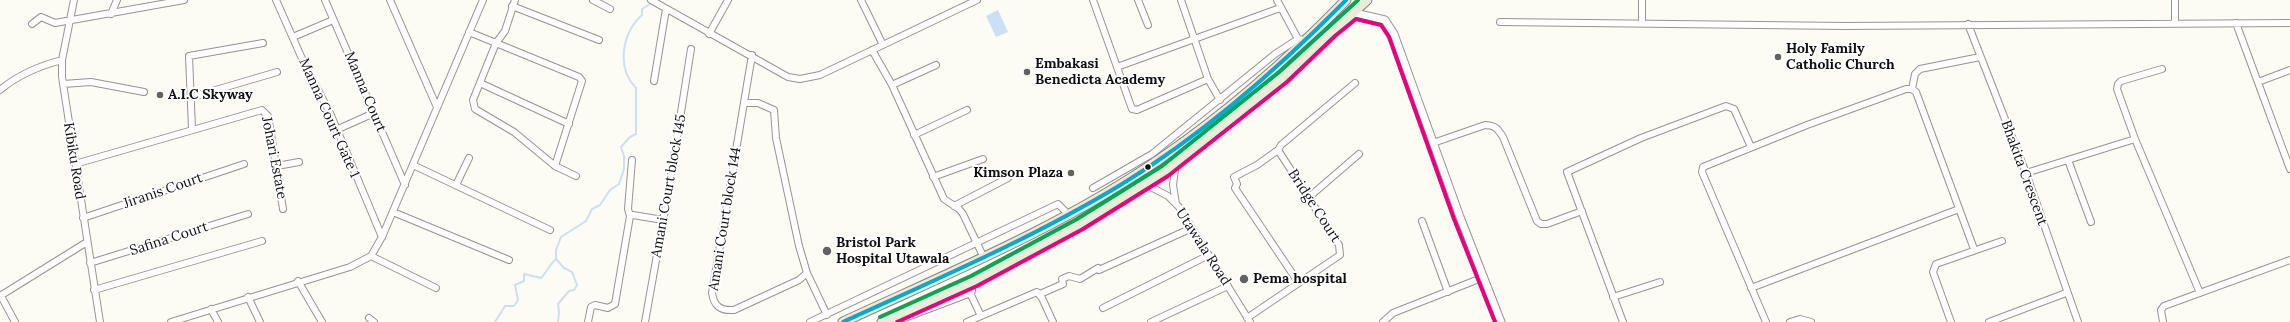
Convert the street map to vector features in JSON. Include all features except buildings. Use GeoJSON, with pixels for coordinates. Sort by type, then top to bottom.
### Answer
{"type":"FeatureCollection","features":[{"type":"Feature","properties":{"kind":"main road"},"geometry":{"type":"LineString","coordinates":[[843,322],[984,258],[1068,214],[1138,173],[1185,141],[1249,90],[1301,39],[1346,0]]}},
{"type":"Feature","properties":{"kind":"main road"},"geometry":{"type":"LineString","coordinates":[[882,322],[945,294],[970,288],[1145,184],[1176,162],[1283,77],[1331,31],[1355,13],[1367,0]]}},
{"type":"Feature","properties":{"kind":"main road"},"geometry":{"type":"LineString","coordinates":[[940,279],[945,294]]}},
{"type":"Feature","properties":{"kind":"street","name":"Kibiku Road"},"geometry":{"type":"LineString","coordinates":[[74,0],[62,60],[63,84],[100,322]]}},
{"type":"Feature","properties":{"kind":"street"},"geometry":{"type":"LineString","coordinates":[[111,14],[117,0]]}},
{"type":"Feature","properties":{"kind":"street"},"geometry":{"type":"LineString","coordinates":[[32,24],[41,17],[56,23],[184,0]]}},
{"type":"Feature","properties":{"kind":"street","name":"Manna Court Gate 1"},"geometry":{"type":"LineString","coordinates":[[276,0],[336,130],[382,237]]}},
{"type":"Feature","properties":{"kind":"street","name":"Manna Court"},"geometry":{"type":"LineString","coordinates":[[325,0],[405,185]]}},
{"type":"Feature","properties":{"kind":"street"},"geometry":{"type":"LineString","coordinates":[[390,0],[436,106]]}},
{"type":"Feature","properties":{"kind":"street"},"geometry":{"type":"LineString","coordinates":[[170,322],[350,267],[371,256],[382,237],[405,185],[436,106],[483,0]]}},
{"type":"Feature","properties":{"kind":"street"},"geometry":{"type":"LineString","coordinates":[[593,0],[610,9]]}},
{"type":"Feature","properties":{"kind":"street"},"geometry":{"type":"LineString","coordinates":[[651,0],[709,34],[752,55],[788,77],[800,79],[820,75],[977,0]]}},
{"type":"Feature","properties":{"kind":"street"},"geometry":{"type":"LineString","coordinates":[[709,34],[728,0]]}},
{"type":"Feature","properties":{"kind":"street"},"geometry":{"type":"LineString","coordinates":[[861,0],[883,45]]}},
{"type":"Feature","properties":{"kind":"street"},"geometry":{"type":"LineString","coordinates":[[1093,0],[1134,110],[1208,79]]}},
{"type":"Feature","properties":{"kind":"street"},"geometry":{"type":"LineString","coordinates":[[1138,0],[1148,25]]}},
{"type":"Feature","properties":{"kind":"street"},"geometry":{"type":"LineString","coordinates":[[1181,0],[1208,79],[1220,100]]}},
{"type":"Feature","properties":{"kind":"street"},"geometry":{"type":"LineString","coordinates":[[1093,188],[1146,159],[1275,54],[1301,39],[1280,8],[1277,0]]}},
{"type":"Feature","properties":{"kind":"street"},"geometry":{"type":"LineString","coordinates":[[1642,0],[1642,23]]}},
{"type":"Feature","properties":{"kind":"street"},"geometry":{"type":"LineString","coordinates":[[2175,0],[2175,23]]}},
{"type":"Feature","properties":{"kind":"street"},"geometry":{"type":"LineString","coordinates":[[576,176],[555,166],[514,132],[475,109],[474,100],[496,43],[505,30],[514,3],[599,40]]}},
{"type":"Feature","properties":{"kind":"street"},"geometry":{"type":"LineString","coordinates":[[1117,67],[1193,38],[1280,8]]}},
{"type":"Feature","properties":{"kind":"street"},"geometry":{"type":"LineString","coordinates":[[654,81],[666,9]]}},
{"type":"Feature","properties":{"kind":"street"},"geometry":{"type":"LineString","coordinates":[[1355,13],[1385,20],[1394,34],[1501,322]]}},
{"type":"Feature","properties":{"kind":"street"},"geometry":{"type":"LineString","coordinates":[[293,37],[333,20]]}},
{"type":"Feature","properties":{"kind":"street"},"geometry":{"type":"LineString","coordinates":[[1500,22],[1845,26],[2175,23],[2290,24]]}},
{"type":"Feature","properties":{"kind":"street"},"geometry":{"type":"LineString","coordinates":[[2236,23],[2290,169]]}},
{"type":"Feature","properties":{"kind":"street","name":"Bhakita Crescent"},"geometry":{"type":"LineString","coordinates":[[1968,24],[2026,173],[2066,293],[2078,322]]}},
{"type":"Feature","properties":{"kind":"street"},"geometry":{"type":"LineString","coordinates":[[469,32],[579,77],[583,85],[555,166]]}},
{"type":"Feature","properties":{"kind":"street"},"geometry":{"type":"LineString","coordinates":[[192,129],[192,97],[189,56],[263,43]]}},
{"type":"Feature","properties":{"kind":"street","name":"Amani Court block 145"},"geometry":{"type":"LineString","coordinates":[[645,322],[691,49]]}},
{"type":"Feature","properties":{"kind":"street"},"geometry":{"type":"LineString","coordinates":[[872,50],[892,85],[932,177],[944,199],[963,214],[984,258]]}},
{"type":"Feature","properties":{"kind":"street","name":"Amani Court block 144"},"geometry":{"type":"LineString","coordinates":[[752,55],[746,102],[738,132],[723,233],[712,293],[714,301],[718,308],[725,311],[734,310],[799,280],[807,273]]}},
{"type":"Feature","properties":{"kind":"street"},"geometry":{"type":"LineString","coordinates":[[1912,89],[1915,74],[1920,69],[1980,57]]}},
{"type":"Feature","properties":{"kind":"street"},"geometry":{"type":"LineString","coordinates":[[0,90],[33,68],[62,60]]}},
{"type":"Feature","properties":{"kind":"street"},"geometry":{"type":"LineString","coordinates":[[892,85],[936,65]]}},
{"type":"Feature","properties":{"kind":"street"},"geometry":{"type":"LineString","coordinates":[[2162,69],[2121,81],[2118,84],[2117,89],[2135,139],[2200,293]]}},
{"type":"Feature","properties":{"kind":"street"},"geometry":{"type":"LineString","coordinates":[[2258,82],[2290,70]]}},
{"type":"Feature","properties":{"kind":"street"},"geometry":{"type":"LineString","coordinates":[[192,97],[277,72]]}},
{"type":"Feature","properties":{"kind":"street"},"geometry":{"type":"LineString","coordinates":[[63,84],[91,82],[144,92]]}},
{"type":"Feature","properties":{"kind":"street"},"geometry":{"type":"LineString","coordinates":[[480,83],[569,124]]}},
{"type":"Feature","properties":{"kind":"street"},"geometry":{"type":"LineString","coordinates":[[1241,83],[1249,90]]}},
{"type":"Feature","properties":{"kind":"street"},"geometry":{"type":"LineString","coordinates":[[1298,282],[1235,188],[1238,184],[1234,177],[1256,166],[1278,150],[1281,145],[1355,84]]}},
{"type":"Feature","properties":{"kind":"street"},"geometry":{"type":"LineString","coordinates":[[1766,322],[1702,172],[1703,167],[1707,164],[1751,147],[1912,89]]}},
{"type":"Feature","properties":{"kind":"street"},"geometry":{"type":"LineString","coordinates":[[1912,89],[1916,92],[1974,249]]}},
{"type":"Feature","properties":{"kind":"street"},"geometry":{"type":"LineString","coordinates":[[746,102],[758,103],[774,110],[776,138],[790,206],[807,273],[812,280],[827,315]]}},
{"type":"Feature","properties":{"kind":"street"},"geometry":{"type":"LineString","coordinates":[[1623,322],[1567,172],[1662,130],[1726,106],[1731,106],[1751,147]]}},
{"type":"Feature","properties":{"kind":"street","name":"Johari Estate"},"geometry":{"type":"LineString","coordinates":[[75,164],[262,110],[268,116],[283,209]]}},
{"type":"Feature","properties":{"kind":"street"},"geometry":{"type":"LineString","coordinates":[[914,135],[967,110]]}},
{"type":"Feature","properties":{"kind":"street"},"geometry":{"type":"LineString","coordinates":[[336,130],[374,113]]}},
{"type":"Feature","properties":{"kind":"street"},"geometry":{"type":"LineString","coordinates":[[1433,142],[1485,125],[1492,125],[1497,128],[1504,137],[1536,221],[1541,224],[1547,224],[1582,211]]}},
{"type":"Feature","properties":{"kind":"street"},"geometry":{"type":"LineString","coordinates":[[2026,173],[2135,139]]}},
{"type":"Feature","properties":{"kind":"street","name":"Bridge Court"},"geometry":{"type":"LineString","coordinates":[[1249,320],[1298,282],[1340,255],[1341,251],[1278,150]]}},
{"type":"Feature","properties":{"kind":"street"},"geometry":{"type":"LineString","coordinates":[[1308,198],[1359,154]]}},
{"type":"Feature","properties":{"kind":"street"},"geometry":{"type":"LineString","coordinates":[[456,185],[469,158]]}},
{"type":"Feature","properties":{"kind":"street"},"geometry":{"type":"LineString","coordinates":[[932,177],[983,159]]}},
{"type":"Feature","properties":{"kind":"street"},"geometry":{"type":"LineString","coordinates":[[588,322],[591,307],[596,305],[608,308],[614,304],[630,216],[628,209],[632,160]]}},
{"type":"Feature","properties":{"kind":"street"},"geometry":{"type":"LineString","coordinates":[[2068,160],[2091,222]]}},
{"type":"Feature","properties":{"kind":"street"},"geometry":{"type":"LineString","coordinates":[[276,166],[299,162]]}},
{"type":"Feature","properties":{"kind":"street"},"geometry":{"type":"LineString","coordinates":[[1176,162],[1173,185],[1177,205]]}},
{"type":"Feature","properties":{"kind":"street","name":"Jiranis Court"},"geometry":{"type":"LineString","coordinates":[[83,218],[244,164]]}},
{"type":"Feature","properties":{"kind":"street"},"geometry":{"type":"LineString","coordinates":[[413,165],[550,230]]}},
{"type":"Feature","properties":{"kind":"street"},"geometry":{"type":"LineString","coordinates":[[1138,173],[1145,184]]}},
{"type":"Feature","properties":{"kind":"street"},"geometry":{"type":"LineString","coordinates":[[954,206],[1008,178]]}},
{"type":"Feature","properties":{"kind":"street","name":"Utawala Road"},"geometry":{"type":"LineString","coordinates":[[1145,184],[1168,196],[1177,205],[1249,320]]}},
{"type":"Feature","properties":{"kind":"street"},"geometry":{"type":"LineString","coordinates":[[810,322],[839,310],[882,286],[1058,204],[1068,214]]}},
{"type":"Feature","properties":{"kind":"street"},"geometry":{"type":"LineString","coordinates":[[1751,288],[1959,209]]}},
{"type":"Feature","properties":{"kind":"street"},"geometry":{"type":"LineString","coordinates":[[393,212],[509,260]]}},
{"type":"Feature","properties":{"kind":"street","name":"Safina Court"},"geometry":{"type":"LineString","coordinates":[[90,263],[248,214]]}},
{"type":"Feature","properties":{"kind":"street","name":"Amani Court block 145"},"geometry":{"type":"LineString","coordinates":[[630,216],[633,215],[663,220]]}},
{"type":"Feature","properties":{"kind":"street"},"geometry":{"type":"LineString","coordinates":[[1422,221],[1448,292]]}},
{"type":"Feature","properties":{"kind":"street"},"geometry":{"type":"LineString","coordinates":[[967,322],[1031,294],[1040,294],[1063,284],[1062,279],[1069,276],[1080,279],[1098,268],[1099,270],[1192,228]]}},
{"type":"Feature","properties":{"kind":"street"},"geometry":{"type":"LineString","coordinates":[[94,290],[262,241]]}},
{"type":"Feature","properties":{"kind":"street"},"geometry":{"type":"LineString","coordinates":[[1951,322],[1933,272],[1933,267],[1936,264],[1974,249],[2002,241]]}},
{"type":"Feature","properties":{"kind":"street"},"geometry":{"type":"LineString","coordinates":[[15,322],[0,296],[87,242]]}},
{"type":"Feature","properties":{"kind":"street"},"geometry":{"type":"LineString","coordinates":[[1103,308],[1209,255]]}},
{"type":"Feature","properties":{"kind":"street"},"geometry":{"type":"LineString","coordinates":[[371,256],[436,288]]}},
{"type":"Feature","properties":{"kind":"street"},"geometry":{"type":"LineString","coordinates":[[2163,322],[2161,310],[2164,306],[2290,260]]}},
{"type":"Feature","properties":{"kind":"street"},"geometry":{"type":"LineString","coordinates":[[1383,322],[1393,313],[1484,277]]}},
{"type":"Feature","properties":{"kind":"street"},"geometry":{"type":"LineString","coordinates":[[298,282],[322,322]]}},
{"type":"Feature","properties":{"kind":"street"},"geometry":{"type":"LineString","coordinates":[[1613,297],[1660,282]]}},
{"type":"Feature","properties":{"kind":"street"},"geometry":{"type":"LineString","coordinates":[[1151,322],[1228,286]]}},
{"type":"Feature","properties":{"kind":"street"},"geometry":{"type":"LineString","coordinates":[[894,322],[970,288],[981,316]]}},
{"type":"Feature","properties":{"kind":"street"},"geometry":{"type":"LineString","coordinates":[[1989,322],[1997,321],[2066,293]]}},
{"type":"Feature","properties":{"kind":"street"},"geometry":{"type":"LineString","coordinates":[[1040,294],[1053,322]]}},
{"type":"Feature","properties":{"kind":"street"},"geometry":{"type":"LineString","coordinates":[[248,298],[260,322]]}},
{"type":"Feature","properties":{"kind":"street"},"geometry":{"type":"LineString","coordinates":[[211,309],[218,322]]}},
{"type":"Feature","properties":{"kind":"street"},"geometry":{"type":"LineString","coordinates":[[839,310],[843,322]]}},
{"type":"Feature","properties":{"kind":"street"},"geometry":{"type":"LineString","coordinates":[[1790,322],[1800,319],[1811,322]]}},
{"type":"Feature","properties":{"kind":"water"},"geometry":{"type":"Polygon","coordinates":[[[998,10],[1008,32],[996,37],[986,16],[998,10]]]}},
{"type":"Feature","properties":{"kind":"waterway"},"geometry":{"type":"LineString","coordinates":[[558,322],[558,304],[569,291],[574,290],[577,285],[572,272],[564,268],[556,259],[556,250],[561,237],[586,221],[592,209],[600,205],[610,190],[619,184],[624,169],[624,156],[621,147],[630,137],[636,134],[636,88],[626,71],[624,51],[630,31],[635,22],[642,15],[642,9],[650,4]]}},
{"type":"Feature","properties":{"kind":"waterway"},"geometry":{"type":"LineString","coordinates":[[495,322],[505,306],[514,306],[518,300],[515,285],[524,281],[524,274],[541,278],[555,260]]}},
{"type":"Feature","properties":{"kind":"transit line"},"geometry":{"type":"LineString","coordinates":[[843,322],[949,274],[1019,240],[1088,204],[1122,184],[1153,164],[1240,99],[1294,51],[1346,0]]}},
{"type":"Feature","properties":{"kind":"transit line"},"geometry":{"type":"LineString","coordinates":[[880,317],[971,276],[1077,219],[1162,166],[1279,72],[1358,0]]}},
{"type":"Feature","properties":{"kind":"transit line"},"geometry":{"type":"LineString","coordinates":[[897,322],[977,286],[1083,229],[1168,176],[1287,82],[1335,36],[1356,19],[1381,25],[1389,37],[1454,219],[1495,322]]}},
{"type":"Feature","properties":{"kind":"place","name":"Holy Family Catholic Church"},"geometry":{"type":"Point","coordinates":[1778,57]}},
{"type":"Feature","properties":{"kind":"place","name":"Embakasi Benedicta Academy"},"geometry":{"type":"Point","coordinates":[1027,72]}},
{"type":"Feature","properties":{"kind":"place","name":"A.I.C Skyway"},"geometry":{"type":"Point","coordinates":[160,95]}},
{"type":"Feature","properties":{"kind":"place","name":"Kimson Plaza"},"geometry":{"type":"Point","coordinates":[1071,173]}},
{"type":"Feature","properties":{"kind":"place","name":"Bristol Park Hospital Utawala"},"geometry":{"type":"Point","coordinates":[827,251]}},
{"type":"Feature","properties":{"kind":"place","name":"Pema hospital"},"geometry":{"type":"Point","coordinates":[1244,279]}}]}
